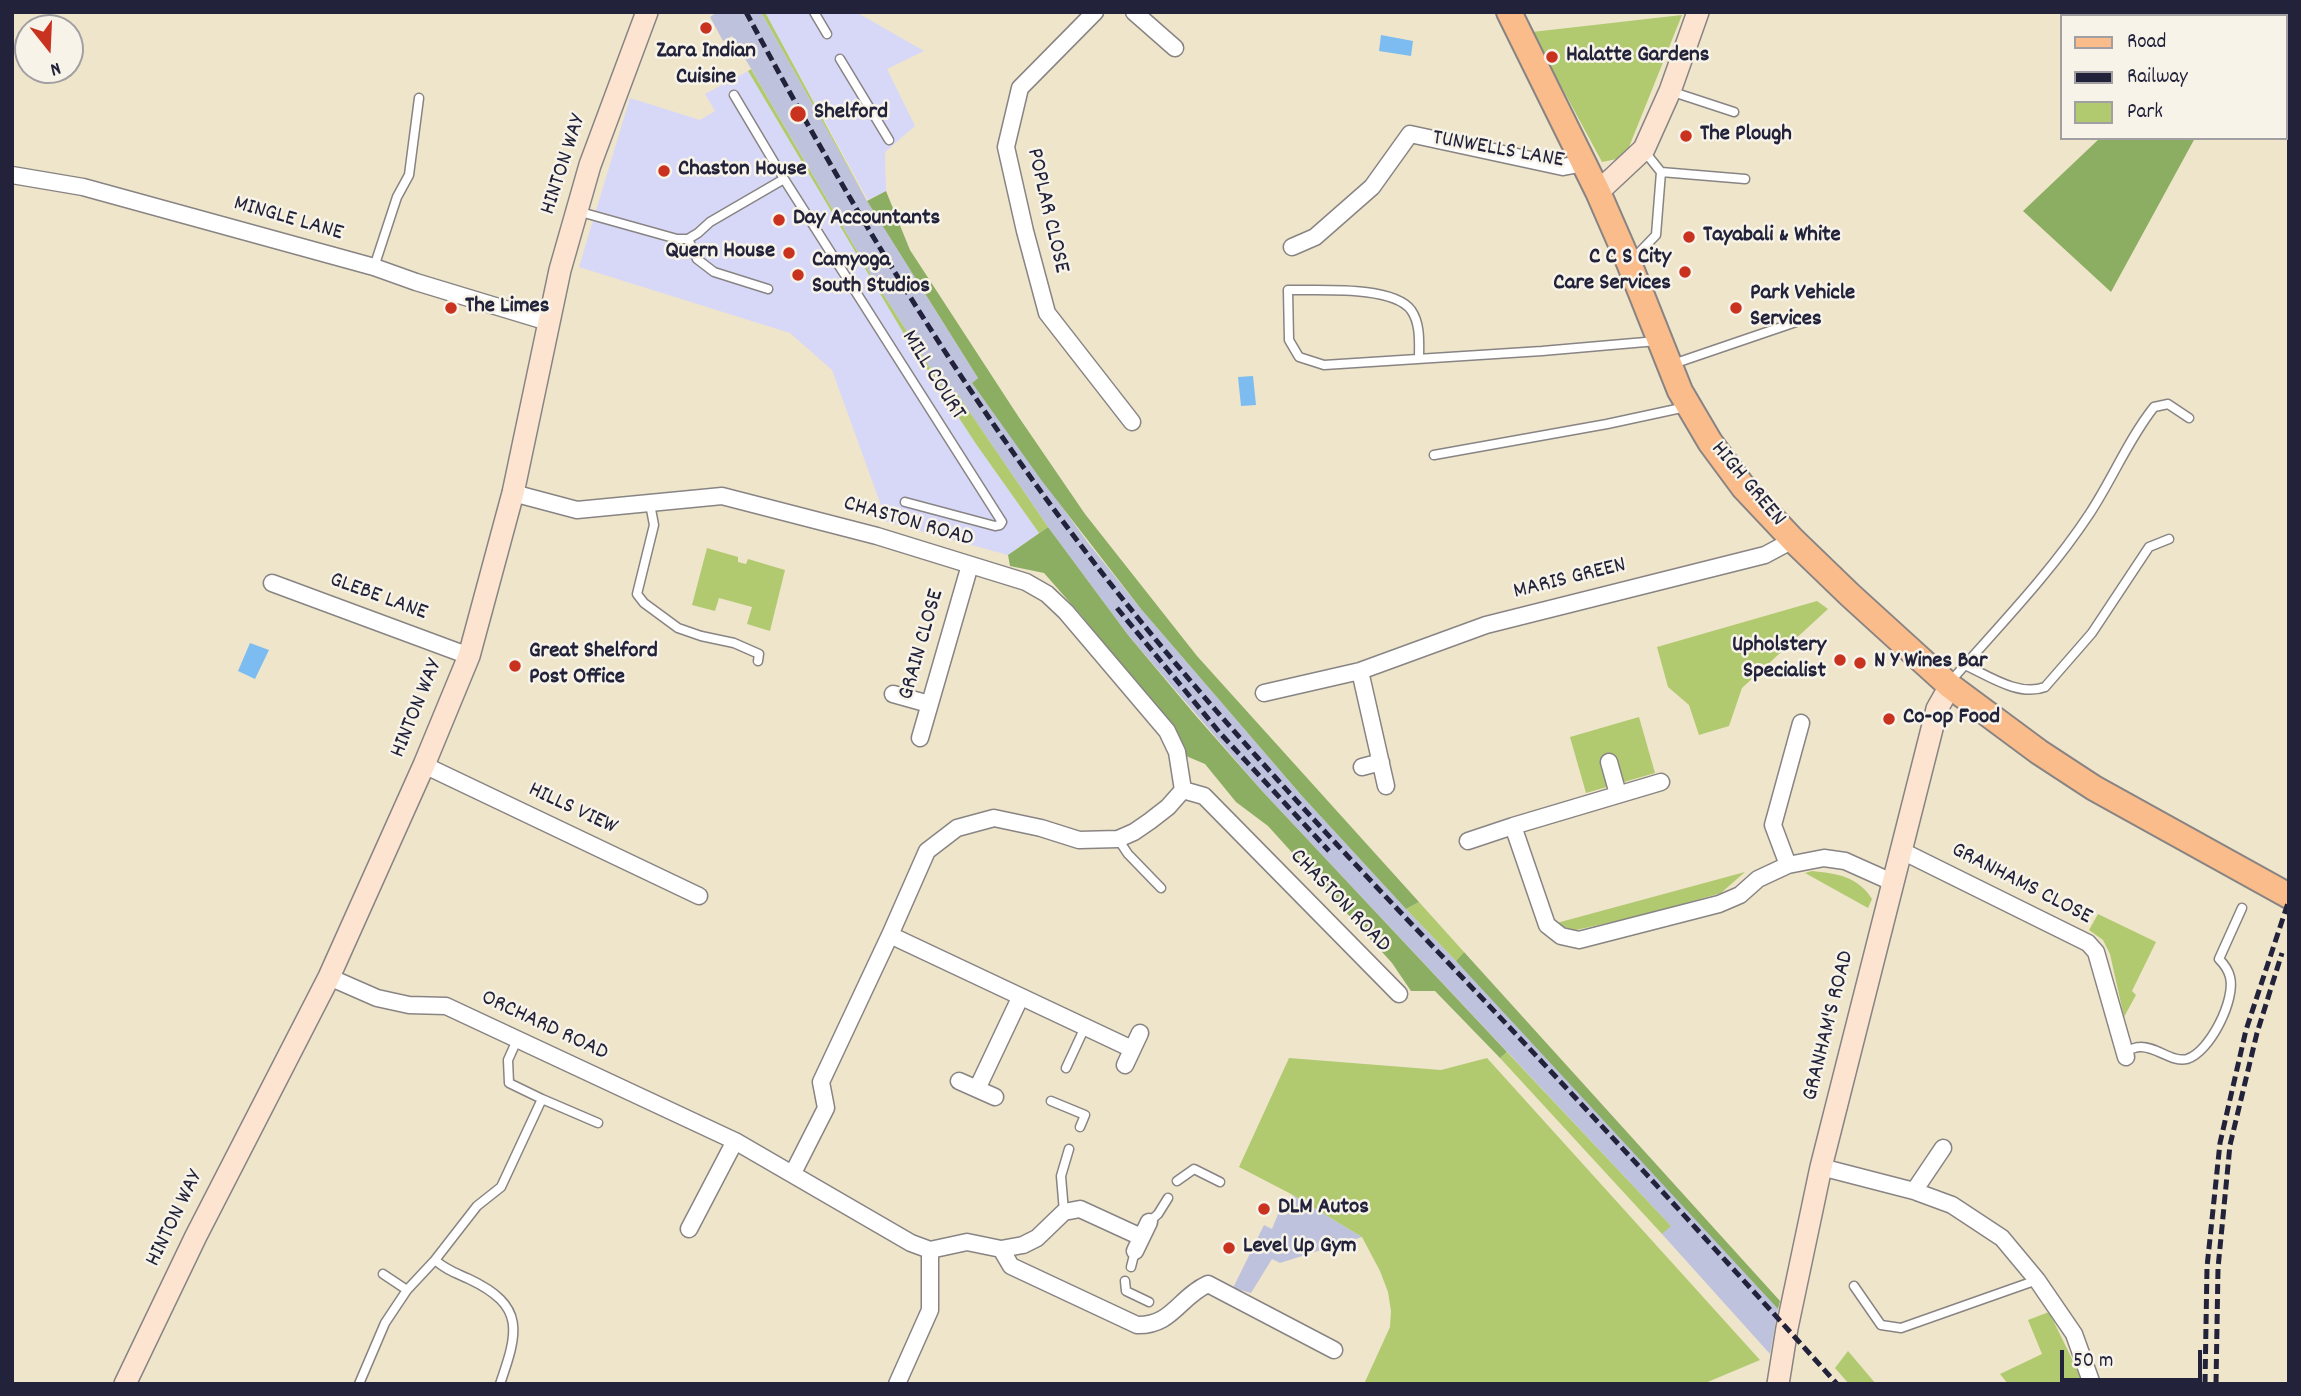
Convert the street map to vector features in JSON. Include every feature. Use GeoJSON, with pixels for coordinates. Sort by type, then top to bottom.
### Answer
{"type":"FeatureCollection","features":[{"type":"Feature","properties":{"kind":"main road","name":"TUNWELLS LANE"},"geometry":{"type":"LineString","coordinates":[[1509,12],[1598,192]]}},
{"type":"Feature","properties":{"kind":"main road","name":"HIGH GREEN"},"geometry":{"type":"LineString","coordinates":[[1598,192],[1680,391],[1710,442],[1744,488],[1793,540],[1949,685],[2039,752],[2094,788],[2289,896]]}},
{"type":"Feature","properties":{"kind":"street","name":"HINTON WAY"},"geometry":{"type":"LineString","coordinates":[[125,1384],[196,1236],[329,977],[424,765],[468,656],[513,493],[548,322],[577,211],[590,165],[647,12]]}},
{"type":"Feature","properties":{"kind":"street","name":"POPLAR CLOSE"},"geometry":{"type":"LineString","coordinates":[[1095,12],[1020,88],[1006,147],[1047,313],[1132,422]]}},
{"type":"Feature","properties":{"kind":"street"},"geometry":{"type":"LineString","coordinates":[[1134,12],[1175,48]]}},
{"type":"Feature","properties":{"kind":"street"},"geometry":{"type":"LineString","coordinates":[[1598,192],[1644,149],[1670,91],[1698,12]]}},
{"type":"Feature","properties":{"kind":"street","name":"TUNWELLS LANE"},"geometry":{"type":"LineString","coordinates":[[1292,247],[1315,237],[1372,187],[1410,134],[1563,167],[1584,163]]}},
{"type":"Feature","properties":{"kind":"street","name":"MINGLE LANE"},"geometry":{"type":"LineString","coordinates":[[12,175],[83,187],[374,267],[548,322]]}},
{"type":"Feature","properties":{"kind":"street","name":"CHASTON ROAD"},"geometry":{"type":"LineString","coordinates":[[513,493],[577,510],[722,496],[877,536],[1026,582],[1047,594],[1066,612],[1167,731],[1177,752],[1183,790],[1204,796],[1399,994]]}},
{"type":"Feature","properties":{"kind":"street","name":"MARIS GREEN"},"geometry":{"type":"LineString","coordinates":[[1264,693],[1360,671],[1486,625],[1765,555],[1793,540]]}},
{"type":"Feature","properties":{"kind":"street","name":"GRAIN CLOSE"},"geometry":{"type":"LineString","coordinates":[[920,738],[970,565]]}},
{"type":"Feature","properties":{"kind":"street","name":"GLEBE LANE"},"geometry":{"type":"LineString","coordinates":[[272,583],[468,656]]}},
{"type":"Feature","properties":{"kind":"street"},"geometry":{"type":"LineString","coordinates":[[1360,671],[1386,786]]}},
{"type":"Feature","properties":{"kind":"street","name":"GRANHAM'S ROAD"},"geometry":{"type":"LineString","coordinates":[[1778,1384],[1821,1167],[1937,709],[1949,685]]}},
{"type":"Feature","properties":{"kind":"street"},"geometry":{"type":"LineString","coordinates":[[893,694],[929,704]]}},
{"type":"Feature","properties":{"kind":"street"},"geometry":{"type":"LineString","coordinates":[[1788,865],[1773,825],[1801,723]]}},
{"type":"Feature","properties":{"kind":"street"},"geometry":{"type":"LineString","coordinates":[[1362,767],[1381,762]]}},
{"type":"Feature","properties":{"kind":"street"},"geometry":{"type":"LineString","coordinates":[[1609,762],[1618,794]]}},
{"type":"Feature","properties":{"kind":"street","name":"HILLS VIEW"},"geometry":{"type":"LineString","coordinates":[[424,765],[699,895]]}},
{"type":"Feature","properties":{"kind":"street"},"geometry":{"type":"LineString","coordinates":[[1468,841],[1661,782]]}},
{"type":"Feature","properties":{"kind":"street"},"geometry":{"type":"LineString","coordinates":[[793,1173],[827,1108],[821,1082],[926,851],[957,828],[994,818],[1079,840],[1118,839],[1150,821],[1168,807],[1183,790]]}},
{"type":"Feature","properties":{"kind":"street"},"geometry":{"type":"LineString","coordinates":[[1513,827],[1547,925],[1561,936],[1579,940],[1719,904],[1740,895],[1758,879],[1788,865],[1824,858],[1845,861],[1892,882]]}},
{"type":"Feature","properties":{"kind":"street","name":"GRANHAMS CLOSE"},"geometry":{"type":"LineString","coordinates":[[1900,850],[2088,943],[2096,952],[2126,1055]]}},
{"type":"Feature","properties":{"kind":"street"},"geometry":{"type":"LineString","coordinates":[[890,935],[1132,1049]]}},
{"type":"Feature","properties":{"kind":"street","name":"ORCHARD ROAD"},"geometry":{"type":"LineString","coordinates":[[329,977],[377,998],[409,1005],[446,1006],[734,1141],[911,1243],[930,1250]]}},
{"type":"Feature","properties":{"kind":"street"},"geometry":{"type":"LineString","coordinates":[[977,1089],[1020,998]]}},
{"type":"Feature","properties":{"kind":"street"},"geometry":{"type":"LineString","coordinates":[[1125,1065],[1140,1032]]}},
{"type":"Feature","properties":{"kind":"street"},"geometry":{"type":"LineString","coordinates":[[958,1081],[995,1097]]}},
{"type":"Feature","properties":{"kind":"street"},"geometry":{"type":"LineString","coordinates":[[689,1229],[734,1141]]}},
{"type":"Feature","properties":{"kind":"street"},"geometry":{"type":"LineString","coordinates":[[1914,1191],[1943,1148]]}},
{"type":"Feature","properties":{"kind":"street"},"geometry":{"type":"LineString","coordinates":[[1821,1167],[1914,1191],[1952,1205],[2002,1238],[2037,1280],[2074,1334],[2092,1384]]}},
{"type":"Feature","properties":{"kind":"street"},"geometry":{"type":"LineString","coordinates":[[900,1383],[930,1310],[930,1250],[967,1242],[1001,1249],[1023,1245],[1037,1238],[1064,1212],[1080,1209],[1139,1244]]}},
{"type":"Feature","properties":{"kind":"street"},"geometry":{"type":"LineString","coordinates":[[1001,1249],[1011,1266],[1137,1325],[1151,1325],[1167,1318],[1195,1290],[1208,1284],[1334,1350]]}},
{"type":"Feature","properties":{"kind":"lane"},"geometry":{"type":"LineString","coordinates":[[814,12],[827,34]]}},
{"type":"Feature","properties":{"kind":"lane"},"geometry":{"type":"LineString","coordinates":[[841,59],[889,140]]}},
{"type":"Feature","properties":{"kind":"lane"},"geometry":{"type":"LineString","coordinates":[[1670,91],[1734,112]]}},
{"type":"Feature","properties":{"kind":"lane"},"geometry":{"type":"LineString","coordinates":[[577,211],[677,239],[688,239],[710,222],[784,179],[734,95]]}},
{"type":"Feature","properties":{"kind":"lane"},"geometry":{"type":"LineString","coordinates":[[374,267],[397,197],[409,175],[419,98]]}},
{"type":"Feature","properties":{"kind":"lane"},"geometry":{"type":"LineString","coordinates":[[1629,263],[1656,236],[1661,172],[1644,149]]}},
{"type":"Feature","properties":{"kind":"lane"},"geometry":{"type":"LineString","coordinates":[[1661,172],[1745,179]]}},
{"type":"Feature","properties":{"kind":"lane","name":"MILL COURT"},"geometry":{"type":"LineString","coordinates":[[784,179],[1002,522],[995,526],[905,502]]}},
{"type":"Feature","properties":{"kind":"lane"},"geometry":{"type":"LineString","coordinates":[[688,239],[697,259],[714,272],[768,289]]}},
{"type":"Feature","properties":{"kind":"lane"},"geometry":{"type":"LineString","coordinates":[[1419,359],[1418,329],[1412,311],[1397,298],[1371,293],[1288,290],[1289,340],[1299,357],[1324,365],[1419,359],[1660,341]]}},
{"type":"Feature","properties":{"kind":"lane"},"geometry":{"type":"LineString","coordinates":[[1670,365],[1799,321]]}},
{"type":"Feature","properties":{"kind":"lane"},"geometry":{"type":"LineString","coordinates":[[1949,685],[2041,580],[2091,512],[2137,429],[2154,407],[2168,404],[2189,418]]}},
{"type":"Feature","properties":{"kind":"lane"},"geometry":{"type":"LineString","coordinates":[[1434,455],[1607,424],[1689,406]]}},
{"type":"Feature","properties":{"kind":"lane"},"geometry":{"type":"LineString","coordinates":[[650,504],[654,525],[637,594],[644,603],[678,628],[734,643],[759,654],[758,661]]}},
{"type":"Feature","properties":{"kind":"lane"},"geometry":{"type":"LineString","coordinates":[[1965,665],[2023,690],[2035,691],[2045,687],[2092,633],[2149,547],[2169,539]]}},
{"type":"Feature","properties":{"kind":"lane"},"geometry":{"type":"LineString","coordinates":[[1118,839],[1128,854],[1161,888]]}},
{"type":"Feature","properties":{"kind":"lane"},"geometry":{"type":"LineString","coordinates":[[2126,1055],[2141,1046],[2182,1060],[2190,1058],[2204,1047],[2230,1000],[2231,979],[2226,966],[2219,959],[2242,908]]}},
{"type":"Feature","properties":{"kind":"lane"},"geometry":{"type":"LineString","coordinates":[[1066,1068],[1085,1027]]}},
{"type":"Feature","properties":{"kind":"lane"},"geometry":{"type":"LineString","coordinates":[[517,1040],[508,1060],[509,1083],[598,1123]]}},
{"type":"Feature","properties":{"kind":"lane"},"geometry":{"type":"LineString","coordinates":[[359,1384],[385,1323],[407,1290],[435,1260],[477,1206],[501,1187],[541,1099]]}},
{"type":"Feature","properties":{"kind":"lane"},"geometry":{"type":"LineString","coordinates":[[1051,1101],[1086,1115],[1080,1127]]}},
{"type":"Feature","properties":{"kind":"lane"},"geometry":{"type":"LineString","coordinates":[[1064,1212],[1061,1176],[1069,1149]]}},
{"type":"Feature","properties":{"kind":"lane"},"geometry":{"type":"LineString","coordinates":[[1177,1181],[1194,1170],[1220,1182]]}},
{"type":"Feature","properties":{"kind":"lane"},"geometry":{"type":"LineString","coordinates":[[1139,1244],[1168,1198]]}},
{"type":"Feature","properties":{"kind":"lane"},"geometry":{"type":"LineString","coordinates":[[435,1260],[448,1271],[495,1293],[509,1309],[515,1330],[500,1384]]}},
{"type":"Feature","properties":{"kind":"lane"},"geometry":{"type":"LineString","coordinates":[[383,1274],[407,1290]]}},
{"type":"Feature","properties":{"kind":"lane"},"geometry":{"type":"LineString","coordinates":[[1854,1286],[1881,1325],[1901,1328],[2037,1280]]}},
{"type":"Feature","properties":{"kind":"lane"},"geometry":{"type":"LineString","coordinates":[[1125,1281],[1126,1291],[1149,1302]]}},
{"type":"Feature","properties":{"kind":"shaded area"},"geometry":{"type":"Polygon","coordinates":[[[717,12],[761,12],[867,201],[978,378],[972,383],[1089,544],[1141,609],[1302,796],[1514,1021],[1778,1309],[1770,1354],[1662,1234],[1670,1225],[1263,792],[1128,635],[1048,527],[956,392],[948,396],[871,275],[732,36],[723,41],[710,17],[717,12]]]}},
{"type":"Feature","properties":{"kind":"shaded area"},"geometry":{"type":"Polygon","coordinates":[[[765,12],[856,12],[924,51],[887,69],[915,126],[885,152],[886,191],[868,200],[765,12]]]}},
{"type":"Feature","properties":{"kind":"shaded area"},"geometry":{"type":"Polygon","coordinates":[[[748,71],[904,334],[976,444],[1039,533],[1008,555],[887,522],[832,370],[790,333],[579,267],[630,98],[700,120],[715,111],[705,94],[748,71]]]}},
{"type":"Feature","properties":{"kind":"shaded area"},"geometry":{"type":"Polygon","coordinates":[[[1293,1195],[1362,1237],[1280,1263],[1272,1259],[1251,1293],[1233,1288],[1264,1225],[1272,1229],[1278,1214],[1285,1215],[1293,1195]]]}},
{"type":"Feature","properties":{"kind":"green space"},"geometry":{"type":"Polygon","coordinates":[[[761,12],[765,12],[867,201],[761,12]]]}},
{"type":"Feature","properties":{"kind":"green space"},"geometry":{"type":"Polygon","coordinates":[[[2209,12],[2263,12],[2262,14],[2208,14],[2209,12]]]}},
{"type":"Feature","properties":{"kind":"green space"},"geometry":{"type":"Polygon","coordinates":[[[1682,15],[1629,147],[1617,159],[1602,162],[1532,32],[1682,15]]]}},
{"type":"Feature","properties":{"kind":"green space"},"geometry":{"type":"Polygon","coordinates":[[[751,69],[871,275],[948,396],[956,392],[1048,527],[1039,533],[976,444],[904,334],[748,71],[751,69]]]}},
{"type":"Feature","properties":{"kind":"green space"},"geometry":{"type":"Polygon","coordinates":[[[2098,140],[2194,140],[2111,292],[2023,211],[2098,140]]]}},
{"type":"Feature","properties":{"kind":"green space"},"geometry":{"type":"Polygon","coordinates":[[[886,191],[910,250],[1085,514],[1197,656],[1419,902],[1406,909],[1302,796],[1141,609],[1042,481],[972,383],[978,378],[867,201],[886,191]]]}},
{"type":"Feature","properties":{"kind":"green space"},"geometry":{"type":"Polygon","coordinates":[[[1048,527],[1128,635],[1196,716],[1263,792],[1507,1052],[1500,1058],[1435,991],[1411,991],[1392,963],[1268,826],[1236,802],[1205,764],[1186,756],[1173,729],[1044,573],[1010,566],[1008,555],[1048,527]]]}},
{"type":"Feature","properties":{"kind":"green space"},"geometry":{"type":"Polygon","coordinates":[[[707,548],[738,557],[738,562],[746,564],[748,559],[785,570],[770,631],[747,624],[752,607],[719,598],[715,611],[692,605],[707,548]]]}},
{"type":"Feature","properties":{"kind":"green space"},"geometry":{"type":"Polygon","coordinates":[[[1817,601],[1828,609],[1742,688],[1729,726],[1699,735],[1689,705],[1668,687],[1657,647],[1817,601]]]}},
{"type":"Feature","properties":{"kind":"green space"},"geometry":{"type":"Polygon","coordinates":[[[1639,717],[1655,773],[1586,793],[1570,737],[1639,717]]]}},
{"type":"Feature","properties":{"kind":"green space"},"geometry":{"type":"Polygon","coordinates":[[[1745,872],[1721,893],[1644,915],[1576,930],[1553,924],[1745,872]]]}},
{"type":"Feature","properties":{"kind":"green space"},"geometry":{"type":"Polygon","coordinates":[[[1805,873],[1830,873],[1854,881],[1872,899],[1868,908],[1805,873]]]}},
{"type":"Feature","properties":{"kind":"green space"},"geometry":{"type":"Polygon","coordinates":[[[1419,902],[1464,952],[1456,961],[1406,909],[1419,902]]]}},
{"type":"Feature","properties":{"kind":"green space"},"geometry":{"type":"Polygon","coordinates":[[[2098,914],[2156,942],[2132,991],[2136,995],[2124,1017],[2110,954],[2103,940],[2089,930],[2098,914]]]}},
{"type":"Feature","properties":{"kind":"green space"},"geometry":{"type":"Polygon","coordinates":[[[1464,952],[1780,1301],[1778,1309],[1456,961],[1464,952]]]}},
{"type":"Feature","properties":{"kind":"green space"},"geometry":{"type":"Polygon","coordinates":[[[1507,1052],[1671,1226],[1662,1234],[1500,1058],[1507,1052]]]}},
{"type":"Feature","properties":{"kind":"green space"},"geometry":{"type":"Polygon","coordinates":[[[1289,1058],[1441,1070],[1487,1058],[1760,1360],[1703,1384],[1364,1384],[1390,1327],[1391,1311],[1388,1292],[1380,1271],[1362,1237],[1293,1195],[1239,1167],[1289,1058]]]}},
{"type":"Feature","properties":{"kind":"green space"},"geometry":{"type":"Polygon","coordinates":[[[2049,1312],[2082,1384],[2008,1384],[2000,1374],[2042,1354],[2028,1320],[2049,1312]]]}},
{"type":"Feature","properties":{"kind":"green space"},"geometry":{"type":"Polygon","coordinates":[[[1848,1351],[1876,1384],[1849,1384],[1835,1368],[1848,1351]]]}},
{"type":"Feature","properties":{"kind":"water"},"geometry":{"type":"Polygon","coordinates":[[[1381,35],[1413,41],[1411,56],[1379,51],[1381,35]]]}},
{"type":"Feature","properties":{"kind":"water"},"geometry":{"type":"Polygon","coordinates":[[[1253,376],[1256,405],[1241,406],[1238,377],[1253,376]]]}},
{"type":"Feature","properties":{"kind":"water"},"geometry":{"type":"Polygon","coordinates":[[[250,643],[269,650],[255,679],[238,671],[250,643]]]}},
{"type":"Feature","properties":{"kind":"railway"},"geometry":{"type":"LineString","coordinates":[[746,12],[830,163],[919,311],[1014,454],[1117,592],[1208,701],[1302,807],[1625,1151],[1837,1384]]}},
{"type":"Feature","properties":{"kind":"railway"},"geometry":{"type":"LineString","coordinates":[[1117,608],[1220,733],[1329,851]]}},
{"type":"Feature","properties":{"kind":"railway"},"geometry":{"type":"LineString","coordinates":[[2205,1384],[2207,1267],[2220,1143],[2246,1030],[2289,900]]}},
{"type":"Feature","properties":{"kind":"railway"},"geometry":{"type":"LineString","coordinates":[[2216,1384],[2218,1268],[2230,1145],[2257,1033],[2282,953]]}},
{"type":"Feature","properties":{"kind":"place","name":"Zara Indian Cuisine"},"geometry":{"type":"Point","coordinates":[706,28]}},
{"type":"Feature","properties":{"kind":"place","name":"Halatte Gardens"},"geometry":{"type":"Point","coordinates":[1552,57]}},
{"type":"Feature","properties":{"kind":"place","name":"Shelford"},"geometry":{"type":"Point","coordinates":[798,114]}},
{"type":"Feature","properties":{"kind":"place","name":"The Plough"},"geometry":{"type":"Point","coordinates":[1686,136]}},
{"type":"Feature","properties":{"kind":"place","name":"Chaston House"},"geometry":{"type":"Point","coordinates":[664,171]}},
{"type":"Feature","properties":{"kind":"place","name":"Day Accountants"},"geometry":{"type":"Point","coordinates":[779,220]}},
{"type":"Feature","properties":{"kind":"place","name":"Tayabali & White"},"geometry":{"type":"Point","coordinates":[1689,237]}},
{"type":"Feature","properties":{"kind":"place","name":"Quern House"},"geometry":{"type":"Point","coordinates":[789,253]}},
{"type":"Feature","properties":{"kind":"place","name":"C C S City Care Services"},"geometry":{"type":"Point","coordinates":[1685,272]}},
{"type":"Feature","properties":{"kind":"place","name":"Camyoga South Studios"},"geometry":{"type":"Point","coordinates":[798,275]}},
{"type":"Feature","properties":{"kind":"place","name":"The Limes"},"geometry":{"type":"Point","coordinates":[451,308]}},
{"type":"Feature","properties":{"kind":"place","name":"Park Vehicle Services"},"geometry":{"type":"Point","coordinates":[1736,308]}},
{"type":"Feature","properties":{"kind":"place","name":"Upholstery Specialist"},"geometry":{"type":"Point","coordinates":[1840,660]}},
{"type":"Feature","properties":{"kind":"place","name":"N Y Wines Bar"},"geometry":{"type":"Point","coordinates":[1860,663]}},
{"type":"Feature","properties":{"kind":"place","name":"Great Shelford Post Office"},"geometry":{"type":"Point","coordinates":[515,666]}},
{"type":"Feature","properties":{"kind":"place","name":"Co-op Food"},"geometry":{"type":"Point","coordinates":[1889,719]}},
{"type":"Feature","properties":{"kind":"place","name":"DLM Autos"},"geometry":{"type":"Point","coordinates":[1264,1209]}},
{"type":"Feature","properties":{"kind":"place","name":"Level Up Gym"},"geometry":{"type":"Point","coordinates":[1229,1248]}}]}
